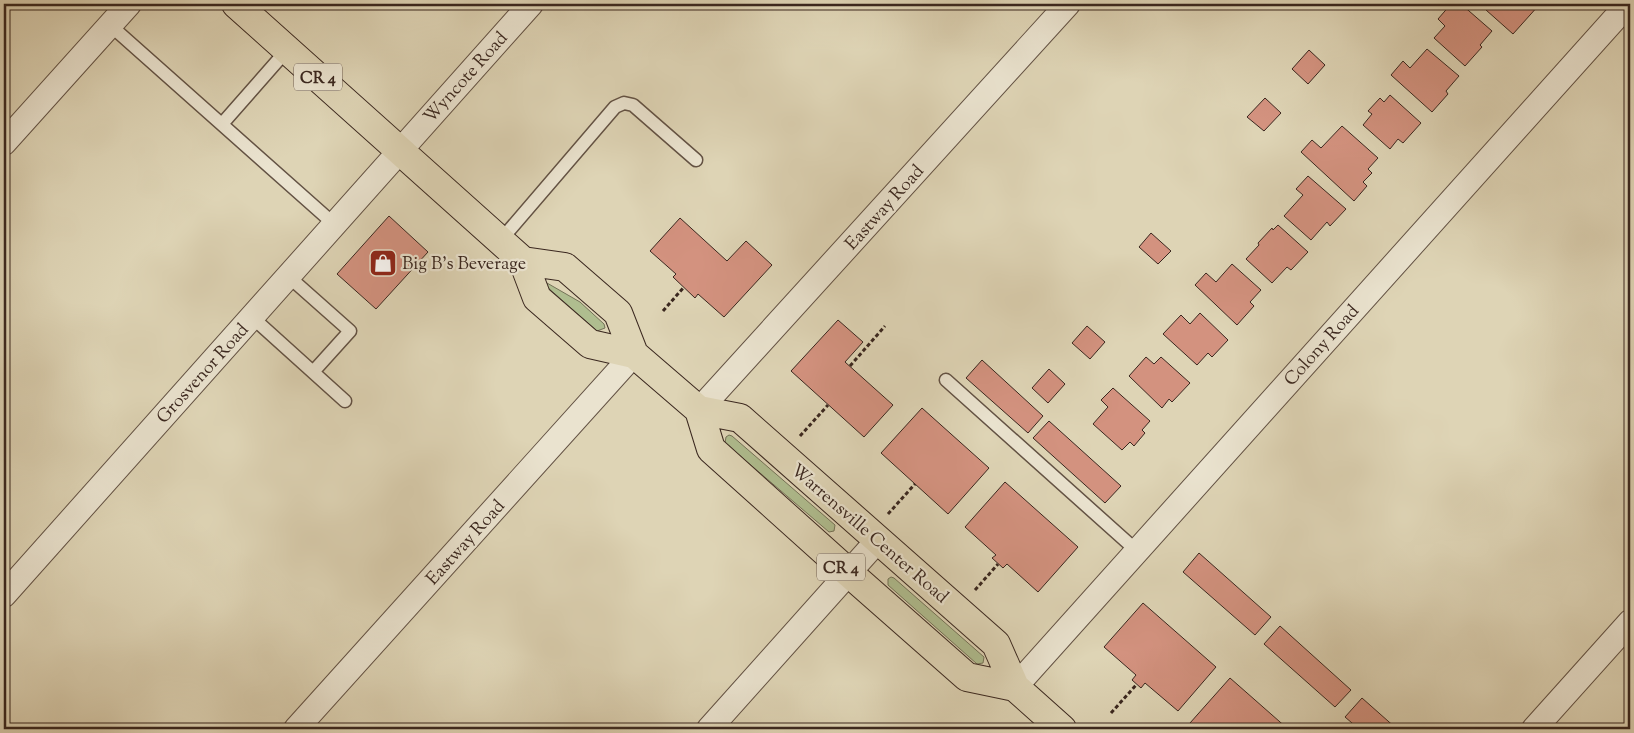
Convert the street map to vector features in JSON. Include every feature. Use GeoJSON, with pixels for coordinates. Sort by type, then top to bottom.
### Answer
{"type":"FeatureCollection","features":[{"type":"Feature","properties":{"kind":"main road","name":"CR 4"},"geometry":{"type":"LineString","coordinates":[[236,4],[524,261]]}},
{"type":"Feature","properties":{"kind":"main road","name":"Warrensville Center Road"},"geometry":{"type":"LineString","coordinates":[[634,354],[590,344],[537,298],[524,261],[565,267],[618,313],[634,354],[699,410],[740,418],[882,528],[996,644],[1015,687],[1062,729]]}},
{"type":"Feature","properties":{"kind":"main road","name":"CR 4"},"geometry":{"type":"LineString","coordinates":[[699,410],[711,449],[849,574],[967,677],[1015,687]]}},
{"type":"Feature","properties":{"kind":"street"},"geometry":{"type":"LineString","coordinates":[[4,144],[129,4]]}},
{"type":"Feature","properties":{"kind":"street","name":"Wyncote Road"},"geometry":{"type":"LineString","coordinates":[[400,151],[531,4]]}},
{"type":"Feature","properties":{"kind":"street","name":"Eastway Road"},"geometry":{"type":"LineString","coordinates":[[699,410],[1068,4]]}},
{"type":"Feature","properties":{"kind":"street","name":"Colony Road"},"geometry":{"type":"LineString","coordinates":[[1015,687],[1628,4]]}},
{"type":"Feature","properties":{"kind":"street","name":"Grosvenor Road"},"geometry":{"type":"LineString","coordinates":[[4,595],[400,151]]}},
{"type":"Feature","properties":{"kind":"street","name":"Eastway Road"},"geometry":{"type":"LineString","coordinates":[[296,729],[634,354]]}},
{"type":"Feature","properties":{"kind":"street"},"geometry":{"type":"LineString","coordinates":[[709,729],[849,574],[882,528]]}},
{"type":"Feature","properties":{"kind":"street"},"geometry":{"type":"LineString","coordinates":[[1534,729],[1630,622]]}},
{"type":"Feature","properties":{"kind":"lane"},"geometry":{"type":"LineString","coordinates":[[110,25],[334,224]]}},
{"type":"Feature","properties":{"kind":"lane"},"geometry":{"type":"LineString","coordinates":[[222,124],[287,50]]}},
{"type":"Feature","properties":{"kind":"lane"},"geometry":{"type":"LineString","coordinates":[[500,241],[615,107],[624,103],[633,105],[696,160]]}},
{"type":"Feature","properties":{"kind":"lane"},"geometry":{"type":"LineString","coordinates":[[288,276],[350,331],[313,372]]}},
{"type":"Feature","properties":{"kind":"lane"},"geometry":{"type":"LineString","coordinates":[[252,317],[345,401]]}},
{"type":"Feature","properties":{"kind":"lane"},"geometry":{"type":"LineString","coordinates":[[946,380],[1137,551]]}},
{"type":"Feature","properties":{"kind":"path"},"geometry":{"type":"LineString","coordinates":[[663,311],[684,287]]}},
{"type":"Feature","properties":{"kind":"path"},"geometry":{"type":"LineString","coordinates":[[850,366],[885,326]]}},
{"type":"Feature","properties":{"kind":"path"},"geometry":{"type":"LineString","coordinates":[[797,439],[828,405]]}},
{"type":"Feature","properties":{"kind":"path"},"geometry":{"type":"LineString","coordinates":[[882,528],[915,484]]}},
{"type":"Feature","properties":{"kind":"path"},"geometry":{"type":"LineString","coordinates":[[973,593],[998,564]]}},
{"type":"Feature","properties":{"kind":"path"},"geometry":{"type":"LineString","coordinates":[[1111,713],[1137,684]]}},
{"type":"Feature","properties":{"kind":"green space"},"geometry":{"type":"Polygon","coordinates":[[[547,283],[580,302],[604,324],[605,328],[597,331],[546,286],[547,283]]]}},
{"type":"Feature","properties":{"kind":"green space"},"geometry":{"type":"Polygon","coordinates":[[[729,435],[835,525],[834,531],[829,532],[725,443],[726,437],[729,435]]]}},
{"type":"Feature","properties":{"kind":"green space"},"geometry":{"type":"Polygon","coordinates":[[[891,577],[984,657],[983,663],[977,664],[888,585],[888,579],[891,577]]]}},
{"type":"Feature","properties":{"kind":"building"},"geometry":{"type":"Polygon","coordinates":[[[1451,4],[1461,4],[1492,31],[1480,45],[1482,47],[1465,66],[1434,38],[1445,26],[1438,19],[1451,4]]]}},
{"type":"Feature","properties":{"kind":"building"},"geometry":{"type":"Polygon","coordinates":[[[1492,4],[1539,5],[1513,34],[1486,10],[1492,4]]]}},
{"type":"Feature","properties":{"kind":"building"},"geometry":{"type":"Polygon","coordinates":[[[1427,49],[1459,76],[1446,91],[1448,94],[1432,112],[1391,75],[1403,61],[1410,68],[1427,49]]]}},
{"type":"Feature","properties":{"kind":"building"},"geometry":{"type":"Polygon","coordinates":[[[1309,50],[1325,65],[1308,84],[1292,69],[1309,50]]]}},
{"type":"Feature","properties":{"kind":"building"},"geometry":{"type":"Polygon","coordinates":[[[1390,95],[1421,123],[1403,143],[1398,139],[1390,149],[1363,125],[1372,114],[1368,111],[1380,98],[1384,102],[1390,95]]]}},
{"type":"Feature","properties":{"kind":"building"},"geometry":{"type":"Polygon","coordinates":[[[1265,98],[1281,113],[1264,131],[1247,117],[1265,98]]]}},
{"type":"Feature","properties":{"kind":"building"},"geometry":{"type":"Polygon","coordinates":[[[1342,126],[1378,158],[1368,169],[1372,173],[1363,182],[1367,186],[1354,201],[1301,152],[1312,140],[1321,148],[1342,126]]]}},
{"type":"Feature","properties":{"kind":"building"},"geometry":{"type":"Polygon","coordinates":[[[1308,176],[1346,209],[1330,226],[1327,222],[1311,240],[1284,216],[1303,195],[1296,189],[1308,176]]]}},
{"type":"Feature","properties":{"kind":"building","name":"Big B's Beverage"},"geometry":{"type":"Polygon","coordinates":[[[389,216],[428,252],[376,309],[337,274],[389,216]]]}},
{"type":"Feature","properties":{"kind":"building"},"geometry":{"type":"Polygon","coordinates":[[[680,218],[727,261],[746,241],[772,265],[724,317],[698,294],[695,298],[673,277],[676,274],[650,251],[680,218]]]}},
{"type":"Feature","properties":{"kind":"building"},"geometry":{"type":"Polygon","coordinates":[[[1278,225],[1308,252],[1291,270],[1287,267],[1272,283],[1246,259],[1272,228],[1273,230],[1278,225]]]}},
{"type":"Feature","properties":{"kind":"building"},"geometry":{"type":"Polygon","coordinates":[[[1151,233],[1171,251],[1158,264],[1139,247],[1151,233]]]}},
{"type":"Feature","properties":{"kind":"building"},"geometry":{"type":"Polygon","coordinates":[[[1232,264],[1261,290],[1250,302],[1254,306],[1237,325],[1195,285],[1206,273],[1216,282],[1232,264]]]}},
{"type":"Feature","properties":{"kind":"building"},"geometry":{"type":"Polygon","coordinates":[[[1200,313],[1228,340],[1212,357],[1208,353],[1197,365],[1163,334],[1181,315],[1190,324],[1200,313]]]}},
{"type":"Feature","properties":{"kind":"building"},"geometry":{"type":"Polygon","coordinates":[[[838,320],[863,342],[845,362],[893,405],[864,437],[791,371],[838,320]]]}},
{"type":"Feature","properties":{"kind":"building"},"geometry":{"type":"Polygon","coordinates":[[[1087,326],[1105,342],[1090,359],[1072,343],[1087,326]]]}},
{"type":"Feature","properties":{"kind":"building"},"geometry":{"type":"Polygon","coordinates":[[[1146,357],[1154,364],[1161,357],[1190,383],[1172,402],[1169,399],[1162,408],[1129,376],[1146,357]]]}},
{"type":"Feature","properties":{"kind":"building"},"geometry":{"type":"Polygon","coordinates":[[[982,360],[1043,416],[1028,433],[966,378],[982,360]]]}},
{"type":"Feature","properties":{"kind":"building"},"geometry":{"type":"Polygon","coordinates":[[[1049,369],[1065,384],[1048,403],[1032,388],[1049,369]]]}},
{"type":"Feature","properties":{"kind":"building"},"geometry":{"type":"Polygon","coordinates":[[[1113,388],[1150,421],[1142,430],[1145,433],[1134,446],[1130,442],[1122,450],[1093,424],[1108,407],[1101,400],[1113,388]]]}},
{"type":"Feature","properties":{"kind":"building"},"geometry":{"type":"Polygon","coordinates":[[[922,408],[989,468],[948,514],[881,453],[922,408]]]}},
{"type":"Feature","properties":{"kind":"building"},"geometry":{"type":"Polygon","coordinates":[[[1049,421],[1121,486],[1105,503],[1033,438],[1049,421]]]}},
{"type":"Feature","properties":{"kind":"building"},"geometry":{"type":"Polygon","coordinates":[[[1005,482],[1078,547],[1038,592],[1007,564],[1003,568],[992,558],[996,555],[965,527],[1005,482]]]}},
{"type":"Feature","properties":{"kind":"building"},"geometry":{"type":"Polygon","coordinates":[[[1199,553],[1271,617],[1255,635],[1183,572],[1199,553]]]}},
{"type":"Feature","properties":{"kind":"building"},"geometry":{"type":"Polygon","coordinates":[[[1143,603],[1216,667],[1178,711],[1145,683],[1141,688],[1132,680],[1136,675],[1104,647],[1143,603]]]}},
{"type":"Feature","properties":{"kind":"building"},"geometry":{"type":"Polygon","coordinates":[[[1280,626],[1351,690],[1335,707],[1264,644],[1280,626]]]}},
{"type":"Feature","properties":{"kind":"building"},"geometry":{"type":"Polygon","coordinates":[[[1230,678],[1288,729],[1197,729],[1190,723],[1230,678]]]}},
{"type":"Feature","properties":{"kind":"building"},"geometry":{"type":"Polygon","coordinates":[[[1362,698],[1397,729],[1359,729],[1345,717],[1362,698]]]}},
{"type":"Feature","properties":{"kind":"place","name":"Big B's Beverage"},"geometry":{"type":"Point","coordinates":[383,263]}}]}
